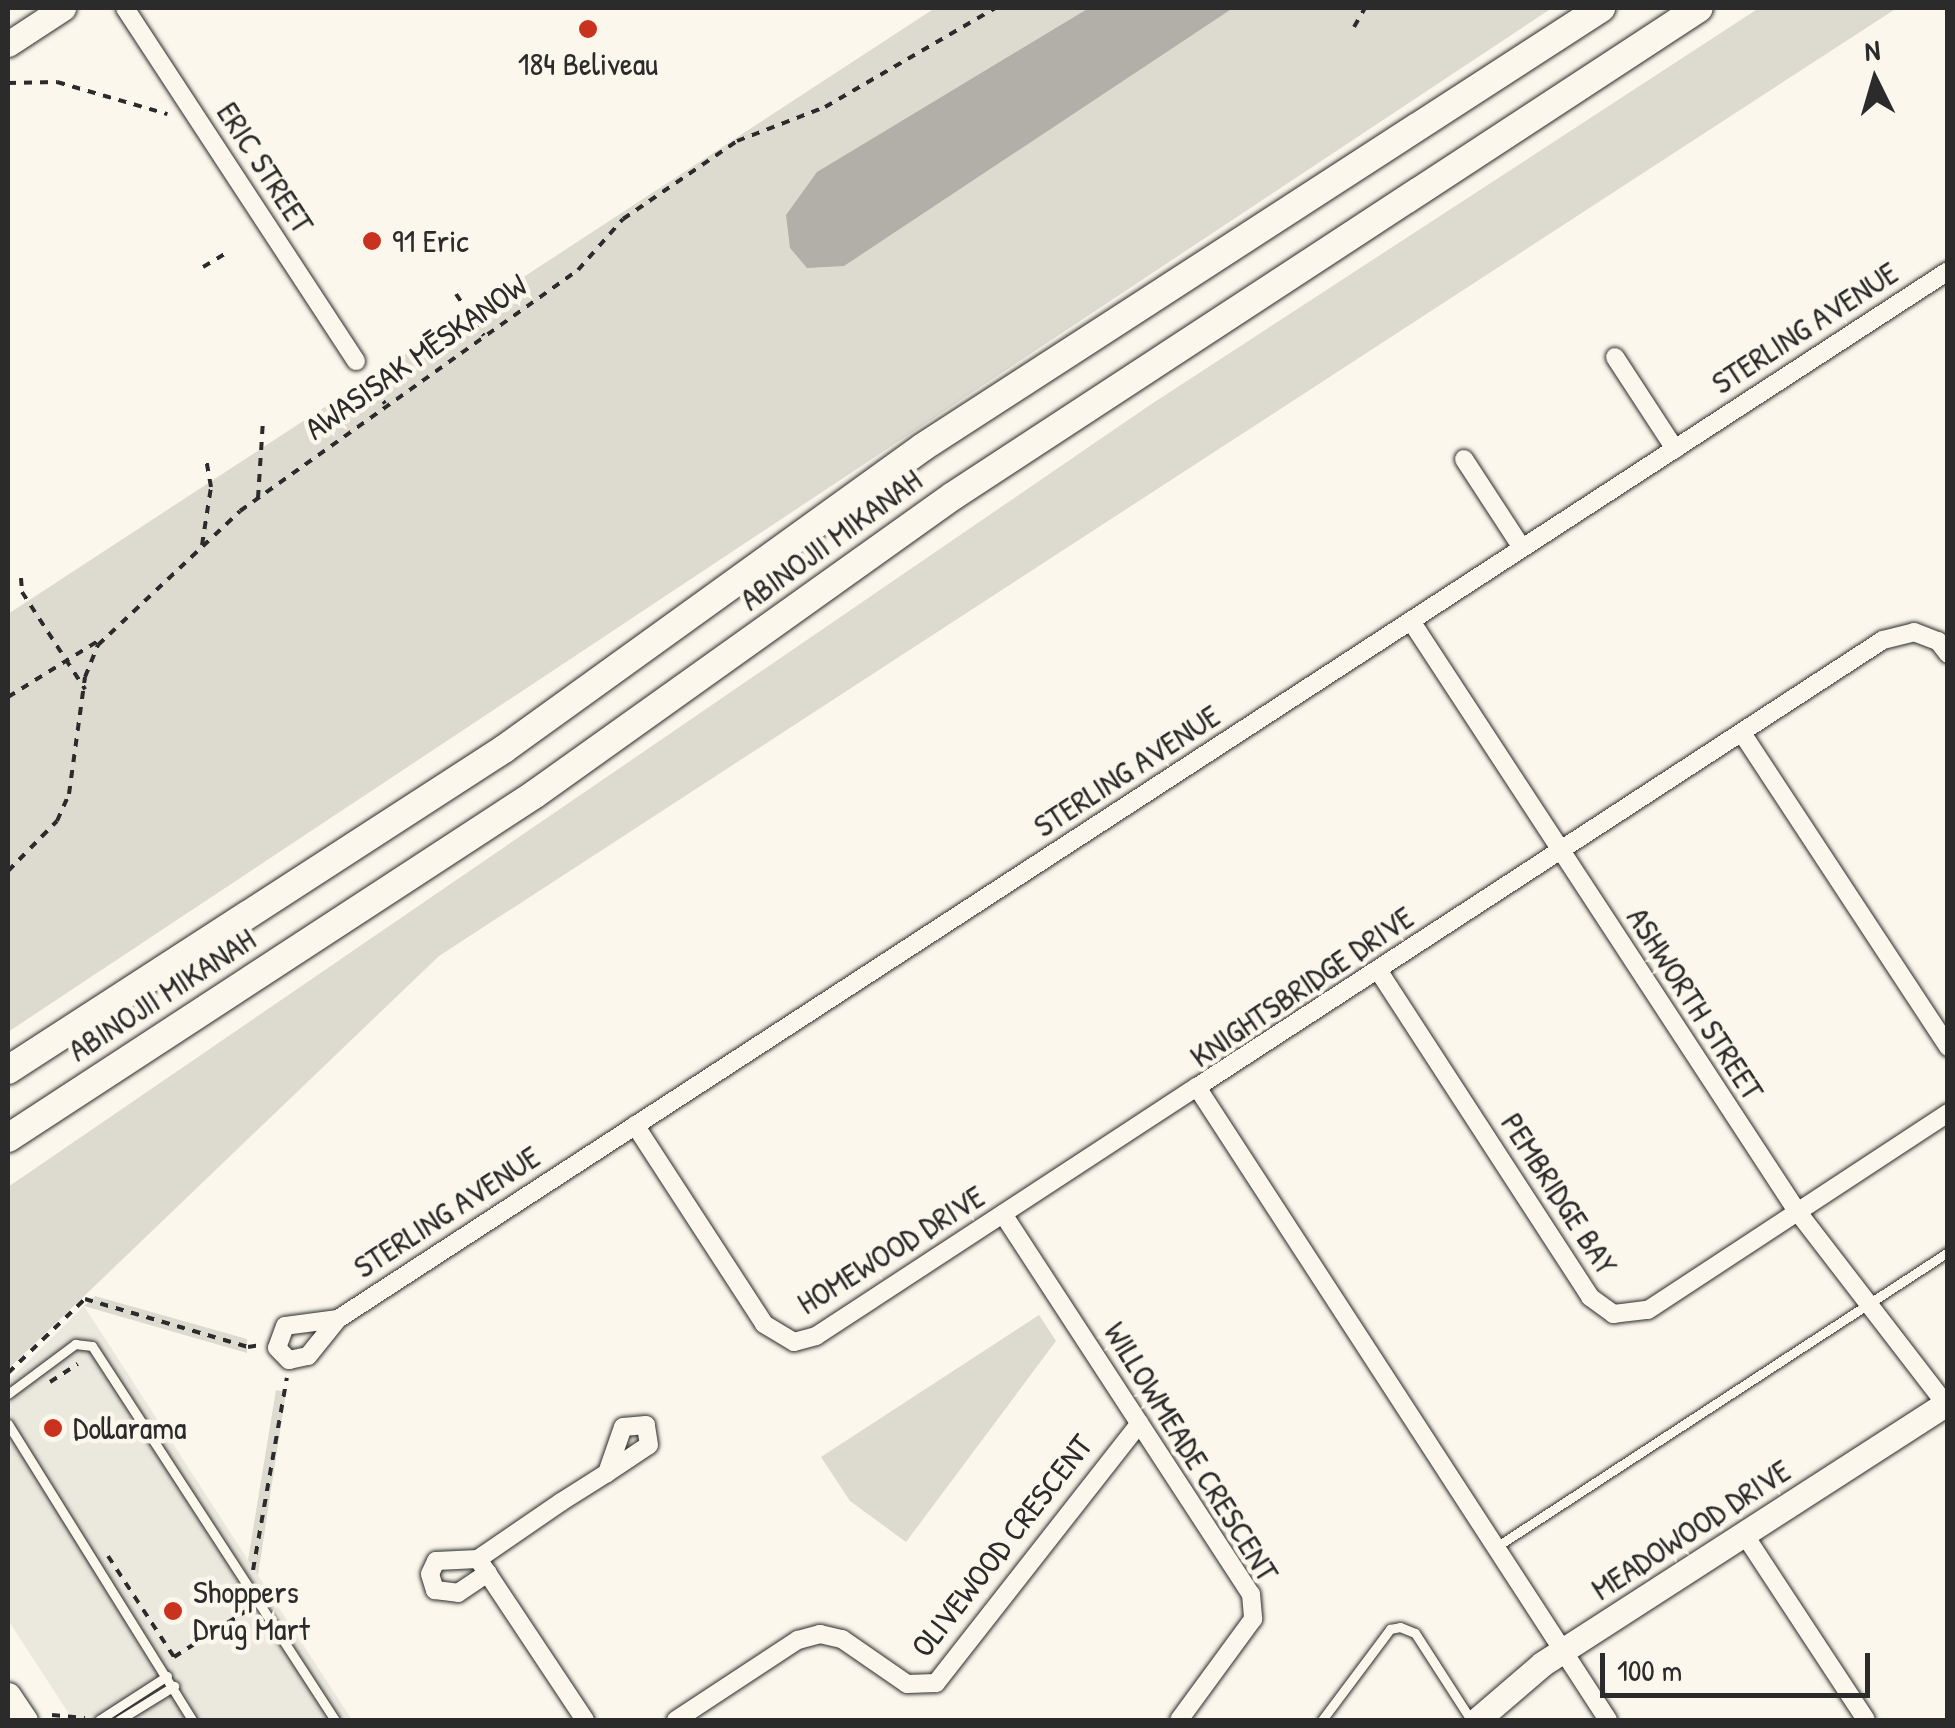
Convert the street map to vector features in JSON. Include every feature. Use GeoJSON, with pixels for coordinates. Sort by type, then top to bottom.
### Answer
{"type":"FeatureCollection","features":[{"type":"Feature","properties":{"kind":"main road","name":"ABINOJII MIKANAH"},"geometry":{"type":"LineString","coordinates":[[8,1070],[504,749],[923,448],[1601,8]]}},
{"type":"Feature","properties":{"kind":"main road","name":"ABINOJII MIKANAH"},"geometry":{"type":"LineString","coordinates":[[8,1138],[535,794],[953,496],[1700,8]]}},
{"type":"Feature","properties":{"kind":"street"},"geometry":{"type":"LineString","coordinates":[[8,44],[63,8]]}},
{"type":"Feature","properties":{"kind":"street","name":"ERIC STREET"},"geometry":{"type":"LineString","coordinates":[[125,8],[356,361]]}},
{"type":"Feature","properties":{"kind":"street","name":"STERLING AVENUE"},"geometry":{"type":"LineString","coordinates":[[291,1360],[308,1356],[338,1319],[1948,272]]}},
{"type":"Feature","properties":{"kind":"street"},"geometry":{"type":"LineString","coordinates":[[1615,358],[1674,448]]}},
{"type":"Feature","properties":{"kind":"street"},"geometry":{"type":"LineString","coordinates":[[1464,459],[1522,548]]}},
{"type":"Feature","properties":{"kind":"street","name":"ASHWORTH STREET"},"geometry":{"type":"LineString","coordinates":[[1410,621],[1797,1211],[1947,1404]]}},
{"type":"Feature","properties":{"kind":"street","name":"KNIGHTSBRIDGE DRIVE"},"geometry":{"type":"LineString","coordinates":[[1608,1720],[1197,1087],[1894,635],[1927,635],[1948,654]]}},
{"type":"Feature","properties":{"kind":"street"},"geometry":{"type":"LineString","coordinates":[[1742,733],[1948,1047]]}},
{"type":"Feature","properties":{"kind":"street","name":"PEMBRIDGE BAY"},"geometry":{"type":"LineString","coordinates":[[1378,970],[1602,1310],[1640,1314],[1948,1113]]}},
{"type":"Feature","properties":{"kind":"street","name":"HOMEWOOD DRIVE"},"geometry":{"type":"LineString","coordinates":[[635,1124],[764,1324],[784,1341],[816,1336],[1197,1087]]}},
{"type":"Feature","properties":{"kind":"street","name":"WILLOWMEADE CRESCENT"},"geometry":{"type":"LineString","coordinates":[[1003,1214],[1247,1588],[1254,1611],[1179,1720]]}},
{"type":"Feature","properties":{"kind":"street","name":"STERLING AVENUE"},"geometry":{"type":"LineString","coordinates":[[277,1343],[285,1326],[338,1319]]}},
{"type":"Feature","properties":{"kind":"street"},"geometry":{"type":"LineString","coordinates":[[277,1343],[291,1360]]}},
{"type":"Feature","properties":{"kind":"street","name":"MEADOWOOD DRIVE"},"geometry":{"type":"LineString","coordinates":[[1474,1720],[1563,1651],[1947,1404]]}},
{"type":"Feature","properties":{"kind":"street","name":"OLIVEWOOD CRESCENT"},"geometry":{"type":"LineString","coordinates":[[676,1720],[798,1640],[833,1635],[907,1684],[936,1683],[1140,1423]]}},
{"type":"Feature","properties":{"kind":"street"},"geometry":{"type":"LineString","coordinates":[[585,1720],[483,1566],[607,1473]]}},
{"type":"Feature","properties":{"kind":"street"},"geometry":{"type":"LineString","coordinates":[[1744,1534],[1866,1720]]}},
{"type":"Feature","properties":{"kind":"lane"},"geometry":{"type":"LineString","coordinates":[[1496,1546],[1948,1252]]}},
{"type":"Feature","properties":{"kind":"lane"},"geometry":{"type":"LineString","coordinates":[[8,1394],[75,1344],[92,1346],[335,1720]]}},
{"type":"Feature","properties":{"kind":"lane"},"geometry":{"type":"LineString","coordinates":[[8,1424],[192,1720]]}},
{"type":"Feature","properties":{"kind":"lane"},"geometry":{"type":"LineString","coordinates":[[1322,1720],[1390,1630],[1400,1627],[1415,1633],[1474,1720]]}},
{"type":"Feature","properties":{"kind":"lane"},"geometry":{"type":"LineString","coordinates":[[99,1720],[167,1676]]}},
{"type":"Feature","properties":{"kind":"lane"},"geometry":{"type":"LineString","coordinates":[[119,1720],[174,1686]]}},
{"type":"Feature","properties":{"kind":"path","name":"AWASISAK MĒSKANOW"},"geometry":{"type":"LineString","coordinates":[[8,871],[57,820],[68,794],[92,654],[202,545],[258,498],[385,404],[578,270],[623,219],[738,142],[825,107],[995,8]]}},
{"type":"Feature","properties":{"kind":"path"},"geometry":{"type":"LineString","coordinates":[[1354,27],[1365,8]]}},
{"type":"Feature","properties":{"kind":"path"},"geometry":{"type":"LineString","coordinates":[[8,83],[57,82],[167,114]]}},
{"type":"Feature","properties":{"kind":"path"},"geometry":{"type":"LineString","coordinates":[[204,268],[228,252]]}},
{"type":"Feature","properties":{"kind":"path"},"geometry":{"type":"LineString","coordinates":[[456,294],[484,336]]}},
{"type":"Feature","properties":{"kind":"path"},"geometry":{"type":"LineString","coordinates":[[356,361],[385,404]]}},
{"type":"Feature","properties":{"kind":"path"},"geometry":{"type":"LineString","coordinates":[[258,498],[264,420]]}},
{"type":"Feature","properties":{"kind":"path"},"geometry":{"type":"LineString","coordinates":[[202,545],[211,487],[206,458]]}},
{"type":"Feature","properties":{"kind":"path"},"geometry":{"type":"LineString","coordinates":[[21,578],[22,592],[84,688]]}},
{"type":"Feature","properties":{"kind":"path"},"geometry":{"type":"LineString","coordinates":[[8,697],[66,656],[106,636]]}},
{"type":"Feature","properties":{"kind":"path"},"geometry":{"type":"LineString","coordinates":[[8,1372],[85,1299],[248,1347],[277,1343]]}},
{"type":"Feature","properties":{"kind":"path"},"geometry":{"type":"LineString","coordinates":[[244,1580],[252,1574],[291,1360]]}},
{"type":"Feature","properties":{"kind":"path"},"geometry":{"type":"LineString","coordinates":[[39,1389],[78,1364]]}},
{"type":"Feature","properties":{"kind":"path"},"geometry":{"type":"LineString","coordinates":[[98,1540],[174,1657]]}},
{"type":"Feature","properties":{"kind":"shaded area"},"geometry":{"type":"Polygon","coordinates":[[[935,8],[1552,8],[8,1032],[8,614],[935,8]]]}},
{"type":"Feature","properties":{"kind":"shaded area"},"geometry":{"type":"Polygon","coordinates":[[[1089,8],[1233,8],[844,266],[807,268],[790,248],[786,215],[817,172],[1089,8]]]}},
{"type":"Feature","properties":{"kind":"shaded area"},"geometry":{"type":"Polygon","coordinates":[[[1759,8],[1897,8],[439,956],[8,1369],[8,1187],[1150,405],[1759,8]]]}},
{"type":"Feature","properties":{"kind":"shaded area"},"geometry":{"type":"Polygon","coordinates":[[[95,1296],[247,1339],[247,1353],[84,1306],[95,1296]]]}},
{"type":"Feature","properties":{"kind":"shaded area"},"geometry":{"type":"Polygon","coordinates":[[[84,1306],[352,1720],[73,1720],[8,1620],[8,1381],[84,1306]]]}},
{"type":"Feature","properties":{"kind":"shaded area"},"geometry":{"type":"Polygon","coordinates":[[[1039,1315],[1056,1341],[906,1542],[850,1501],[821,1457],[1039,1315]]]}},
{"type":"Feature","properties":{"kind":"shaded area"},"geometry":{"type":"Polygon","coordinates":[[[276,1390],[286,1392],[258,1575],[248,1560],[276,1390]]]}},
{"type":"Feature","properties":{"kind":"place","name":"184 Beliveau"},"geometry":{"type":"Point","coordinates":[588,29]}},
{"type":"Feature","properties":{"kind":"place","name":"91 Eric"},"geometry":{"type":"Point","coordinates":[372,241]}},
{"type":"Feature","properties":{"kind":"place","name":"Dollarama"},"geometry":{"type":"Point","coordinates":[53,1428]}},
{"type":"Feature","properties":{"kind":"place","name":"Shoppers Drug Mart"},"geometry":{"type":"Point","coordinates":[173,1611]}}]}
